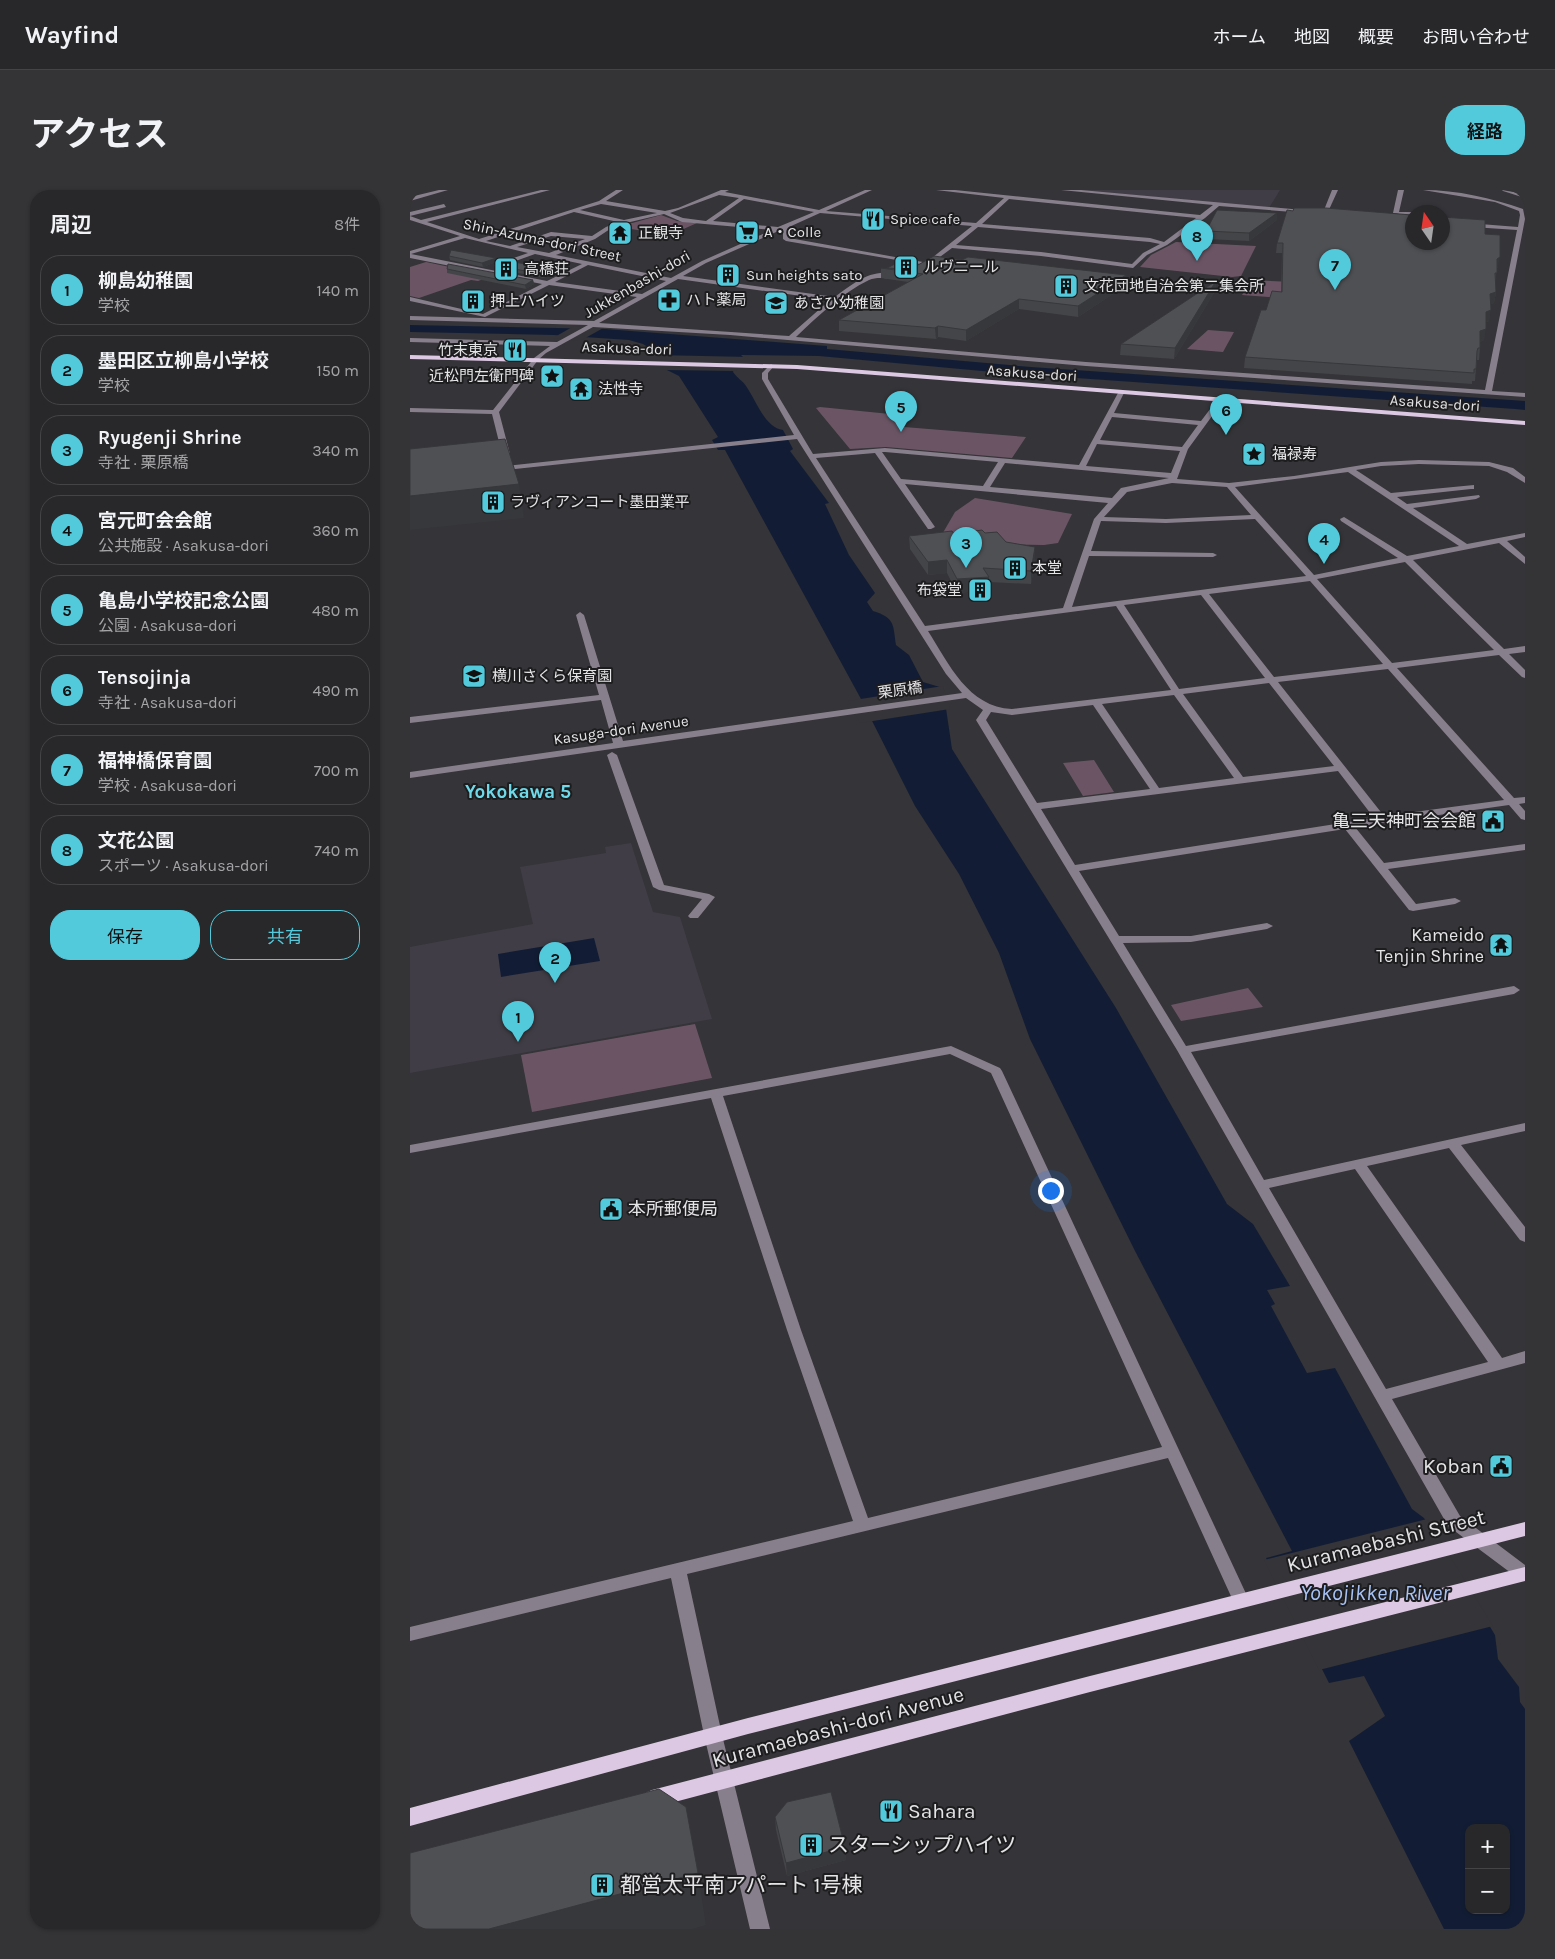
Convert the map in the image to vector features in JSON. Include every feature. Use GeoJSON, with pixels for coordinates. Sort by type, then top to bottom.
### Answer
{"type":"FeatureCollection","features":[{"type":"Feature","properties":{"kind":"main road","name":"Asakusa-dori"},"geometry":{"type":"LineString","coordinates":[[410,357],[771,366],[1121,394],[1525,423]]}},
{"type":"Feature","properties":{"kind":"main road","name":"Kuramaebashi Street"},"geometry":{"type":"LineString","coordinates":[[1250,1598],[1525,1529]]}},
{"type":"Feature","properties":{"kind":"main road","name":"Kuramaebashi-dori Avenue"},"geometry":{"type":"LineString","coordinates":[[636,1803],[1525,1574]]}},
{"type":"Feature","properties":{"kind":"main road","name":"Kuramaebashi-dori Avenue"},"geometry":{"type":"LineString","coordinates":[[410,1817],[713,1735],[1250,1598]]}},
{"type":"Feature","properties":{"kind":"street"},"geometry":{"type":"LineString","coordinates":[[410,199],[445,190]]}},
{"type":"Feature","properties":{"kind":"street"},"geometry":{"type":"LineString","coordinates":[[419,222],[547,190]]}},
{"type":"Feature","properties":{"kind":"street"},"geometry":{"type":"LineString","coordinates":[[479,241],[601,202],[620,190]]}},
{"type":"Feature","properties":{"kind":"street","name":"Jukkenbashi-dori"},"geometry":{"type":"LineString","coordinates":[[496,412],[536,359],[558,344],[710,259],[869,190]]}},
{"type":"Feature","properties":{"kind":"street"},"geometry":{"type":"LineString","coordinates":[[939,190],[1203,217]]}},
{"type":"Feature","properties":{"kind":"street"},"geometry":{"type":"LineString","coordinates":[[914,272],[930,263],[976,226],[1011,190]]}},
{"type":"Feature","properties":{"kind":"street"},"geometry":{"type":"LineString","coordinates":[[1064,190],[1216,206],[1308,213]]}},
{"type":"Feature","properties":{"kind":"street"},"geometry":{"type":"LineString","coordinates":[[1324,214],[1335,190]]}},
{"type":"Feature","properties":{"kind":"street"},"geometry":{"type":"LineString","coordinates":[[1401,190],[1396,213],[1405,214]]}},
{"type":"Feature","properties":{"kind":"street"},"geometry":{"type":"LineString","coordinates":[[1426,190],[1505,203],[1522,210],[1524,215],[1488,392]]}},
{"type":"Feature","properties":{"kind":"street"},"geometry":{"type":"LineString","coordinates":[[1505,190],[1525,196]]}},
{"type":"Feature","properties":{"kind":"street"},"geometry":{"type":"LineString","coordinates":[[547,256],[593,238],[608,228],[624,222],[680,209],[722,191],[744,198],[822,212],[1165,244]]}},
{"type":"Feature","properties":{"kind":"street"},"geometry":{"type":"LineString","coordinates":[[1456,194],[1473,192]]}},
{"type":"Feature","properties":{"kind":"street"},"geometry":{"type":"LineString","coordinates":[[708,222],[744,198]]}},
{"type":"Feature","properties":{"kind":"street"},"geometry":{"type":"LineString","coordinates":[[601,202],[663,212],[682,220],[783,228],[786,239],[930,263]]}},
{"type":"Feature","properties":{"kind":"street"},"geometry":{"type":"LineString","coordinates":[[410,214],[444,206]]}},
{"type":"Feature","properties":{"kind":"street"},"geometry":{"type":"LineString","coordinates":[[952,246],[1041,254],[1133,266],[1145,254],[1165,244],[1216,206]]}},
{"type":"Feature","properties":{"kind":"street"},"geometry":{"type":"LineString","coordinates":[[573,211],[624,222]]}},
{"type":"Feature","properties":{"kind":"street"},"geometry":{"type":"LineString","coordinates":[[1316,213],[1334,215]]}},
{"type":"Feature","properties":{"kind":"street"},"geometry":{"type":"LineString","coordinates":[[1450,217],[1462,218]]}},
{"type":"Feature","properties":{"kind":"street","name":"Shin-Azuma-dori Street"},"geometry":{"type":"LineString","coordinates":[[410,218],[479,241],[586,264],[673,279],[835,299]]}},
{"type":"Feature","properties":{"kind":"street"},"geometry":{"type":"LineString","coordinates":[[1393,219],[1405,220]]}},
{"type":"Feature","properties":{"kind":"street"},"geometry":{"type":"LineString","coordinates":[[1450,224],[1520,229]]}},
{"type":"Feature","properties":{"kind":"street"},"geometry":{"type":"LineString","coordinates":[[508,248],[551,234],[593,238]]}},
{"type":"Feature","properties":{"kind":"street"},"geometry":{"type":"LineString","coordinates":[[410,254],[464,237]]}},
{"type":"Feature","properties":{"kind":"street"},"geometry":{"type":"LineString","coordinates":[[484,270],[534,253]]}},
{"type":"Feature","properties":{"kind":"street"},"geometry":{"type":"LineString","coordinates":[[410,254],[547,283],[641,296]]}},
{"type":"Feature","properties":{"kind":"street"},"geometry":{"type":"LineString","coordinates":[[485,315],[586,264]]}},
{"type":"Feature","properties":{"kind":"street"},"geometry":{"type":"LineString","coordinates":[[791,338],[835,299],[876,275],[903,277]]}},
{"type":"Feature","properties":{"kind":"street"},"geometry":{"type":"LineString","coordinates":[[410,299],[509,321]]}},
{"type":"Feature","properties":{"kind":"street"},"geometry":{"type":"LineString","coordinates":[[410,318],[592,325],[791,338],[1095,365],[1525,395]]}},
{"type":"Feature","properties":{"kind":"street"},"geometry":{"type":"LineString","coordinates":[[410,340],[558,344]]}},
{"type":"Feature","properties":{"kind":"street"},"geometry":{"type":"LineString","coordinates":[[771,366],[765,373],[765,379],[795,438],[813,456],[951,674],[967,695],[988,710],[1012,712],[1525,649]]}},
{"type":"Feature","properties":{"kind":"street"},"geometry":{"type":"LineString","coordinates":[[1081,468],[1121,394]]}},
{"type":"Feature","properties":{"kind":"street"},"geometry":{"type":"LineString","coordinates":[[1173,478],[1184,449],[1218,401]]}},
{"type":"Feature","properties":{"kind":"street"},"geometry":{"type":"LineString","coordinates":[[410,410],[496,412],[509,468]]}},
{"type":"Feature","properties":{"kind":"street"},"geometry":{"type":"LineString","coordinates":[[1110,415],[1201,423]]}},
{"type":"Feature","properties":{"kind":"street"},"geometry":{"type":"LineString","coordinates":[[489,470],[795,438]]}},
{"type":"Feature","properties":{"kind":"street"},"geometry":{"type":"LineString","coordinates":[[1096,442],[1184,449]]}},
{"type":"Feature","properties":{"kind":"street"},"geometry":{"type":"LineString","coordinates":[[813,456],[878,450],[1081,468],[1229,485],[1294,478],[1381,464],[1460,462],[1500,466],[1510,470],[1525,481]]}},
{"type":"Feature","properties":{"kind":"street"},"geometry":{"type":"LineString","coordinates":[[878,450],[931,527]]}},
{"type":"Feature","properties":{"kind":"street"},"geometry":{"type":"LineString","coordinates":[[985,489],[1003,461]]}},
{"type":"Feature","properties":{"kind":"street"},"geometry":{"type":"LineString","coordinates":[[1350,469],[1466,547]]}},
{"type":"Feature","properties":{"kind":"street"},"geometry":{"type":"LineString","coordinates":[[1066,611],[1098,519],[1124,490],[1173,478]]}},
{"type":"Feature","properties":{"kind":"street"},"geometry":{"type":"LineString","coordinates":[[899,481],[1114,501]]}},
{"type":"Feature","properties":{"kind":"street"},"geometry":{"type":"LineString","coordinates":[[1229,485],[1255,517],[1525,818]]}},
{"type":"Feature","properties":{"kind":"street"},"geometry":{"type":"LineString","coordinates":[[1388,496],[1470,487]]}},
{"type":"Feature","properties":{"kind":"street"},"geometry":{"type":"LineString","coordinates":[[1405,507],[1476,497]]}},
{"type":"Feature","properties":{"kind":"street"},"geometry":{"type":"LineString","coordinates":[[1098,519],[1166,521],[1255,517]]}},
{"type":"Feature","properties":{"kind":"street"},"geometry":{"type":"LineString","coordinates":[[1344,519],[1366,535],[1408,560],[1525,675]]}},
{"type":"Feature","properties":{"kind":"street"},"geometry":{"type":"LineString","coordinates":[[923,629],[1310,578],[1408,560],[1524,535]]}},
{"type":"Feature","properties":{"kind":"street"},"geometry":{"type":"LineString","coordinates":[[1501,540],[1525,560]]}},
{"type":"Feature","properties":{"kind":"street"},"geometry":{"type":"LineString","coordinates":[[1086,553],[1213,555]]}},
{"type":"Feature","properties":{"kind":"street"},"geometry":{"type":"LineString","coordinates":[[1204,593],[1381,820]]}},
{"type":"Feature","properties":{"kind":"street"},"geometry":{"type":"LineString","coordinates":[[1119,604],[1177,692],[1241,781]]}},
{"type":"Feature","properties":{"kind":"street"},"geometry":{"type":"LineString","coordinates":[[580,615],[619,745]]}},
{"type":"Feature","properties":{"kind":"street","name":"栗原橋"},"geometry":{"type":"LineString","coordinates":[[836,714],[967,695]]}},
{"type":"Feature","properties":{"kind":"street"},"geometry":{"type":"LineString","coordinates":[[410,720],[604,697]]}},
{"type":"Feature","properties":{"kind":"street"},"geometry":{"type":"LineString","coordinates":[[1096,702],[1156,791]]}},
{"type":"Feature","properties":{"kind":"street"},"geometry":{"type":"LineString","coordinates":[[988,710],[981,720],[1183,1050],[1449,1513],[1454,1521],[1525,1574]]}},
{"type":"Feature","properties":{"kind":"street","name":"Kasuga-dori Avenue"},"geometry":{"type":"LineString","coordinates":[[410,774],[836,714]]}},
{"type":"Feature","properties":{"kind":"street"},"geometry":{"type":"LineString","coordinates":[[612,755],[658,887],[709,898],[694,916]]}},
{"type":"Feature","properties":{"kind":"street"},"geometry":{"type":"LineString","coordinates":[[1033,807],[1341,768]]}},
{"type":"Feature","properties":{"kind":"street"},"geometry":{"type":"LineString","coordinates":[[1071,869],[1348,825],[1525,800]]}},
{"type":"Feature","properties":{"kind":"street"},"geometry":{"type":"LineString","coordinates":[[1348,825],[1413,908],[1455,901]]}},
{"type":"Feature","properties":{"kind":"street"},"geometry":{"type":"LineString","coordinates":[[1381,867],[1525,847]]}},
{"type":"Feature","properties":{"kind":"street"},"geometry":{"type":"LineString","coordinates":[[1115,940],[1191,938],[1267,926]]}},
{"type":"Feature","properties":{"kind":"street"},"geometry":{"type":"LineString","coordinates":[[1183,1050],[1514,990]]}},
{"type":"Feature","properties":{"kind":"street"},"geometry":{"type":"LineString","coordinates":[[410,1149],[951,1050],[996,1071],[1173,1451],[1250,1598]]}},
{"type":"Feature","properties":{"kind":"street"},"geometry":{"type":"LineString","coordinates":[[716,1093],[794,1330],[862,1525]]}},
{"type":"Feature","properties":{"kind":"street"},"geometry":{"type":"LineString","coordinates":[[1260,1185],[1525,1127]]}},
{"type":"Feature","properties":{"kind":"street"},"geometry":{"type":"LineString","coordinates":[[1452,1143],[1525,1237]]}},
{"type":"Feature","properties":{"kind":"street"},"geometry":{"type":"LineString","coordinates":[[1358,1163],[1498,1364]]}},
{"type":"Feature","properties":{"kind":"street"},"geometry":{"type":"LineString","coordinates":[[1383,1396],[1525,1357]]}},
{"type":"Feature","properties":{"kind":"street"},"geometry":{"type":"LineString","coordinates":[[410,1634],[1173,1451]]}},
{"type":"Feature","properties":{"kind":"street"},"geometry":{"type":"LineString","coordinates":[[678,1570],[713,1735],[760,1929]]}},
{"type":"Feature","properties":{"kind":"shaded area"},"geometry":{"type":"Polygon","coordinates":[[[1080,190],[1280,190],[1269,208],[1080,190]]]}},
{"type":"Feature","properties":{"kind":"shaded area"},"geometry":{"type":"Polygon","coordinates":[[[661,215],[677,221],[697,223],[670,235],[618,227],[661,215]]]}},
{"type":"Feature","properties":{"kind":"shaded area"},"geometry":{"type":"Polygon","coordinates":[[[1176,242],[1256,246],[1241,276],[1232,277],[1140,267],[1151,255],[1176,242]]]}},
{"type":"Feature","properties":{"kind":"shaded area"},"geometry":{"type":"Polygon","coordinates":[[[426,262],[492,276],[478,281],[471,280],[419,298],[410,296],[410,267],[426,262]]]}},
{"type":"Feature","properties":{"kind":"shaded area"},"geometry":{"type":"Polygon","coordinates":[[[1251,280],[1293,282],[1284,298],[1242,295],[1251,280]]]}},
{"type":"Feature","properties":{"kind":"shaded area"},"geometry":{"type":"Polygon","coordinates":[[[1208,330],[1234,332],[1223,352],[1187,349],[1208,330]]]}},
{"type":"Feature","properties":{"kind":"shaded area"},"geometry":{"type":"Polygon","coordinates":[[[816,408],[910,416],[904,427],[1026,437],[1012,458],[886,447],[850,449],[816,408]]]}},
{"type":"Feature","properties":{"kind":"shaded area"},"geometry":{"type":"Polygon","coordinates":[[[975,498],[1072,514],[1058,543],[1044,545],[937,543],[955,512],[975,498]]]}},
{"type":"Feature","properties":{"kind":"shaded area"},"geometry":{"type":"Polygon","coordinates":[[[1094,760],[1114,792],[1083,796],[1063,763],[1094,760]]]}},
{"type":"Feature","properties":{"kind":"shaded area"},"geometry":{"type":"Polygon","coordinates":[[[631,843],[653,912],[680,917],[712,1019],[410,1073],[410,947],[533,924],[520,867],[606,853],[605,847],[631,843]]]}},
{"type":"Feature","properties":{"kind":"shaded area"},"geometry":{"type":"Polygon","coordinates":[[[1248,988],[1263,1007],[1181,1021],[1171,1005],[1248,988]]]}},
{"type":"Feature","properties":{"kind":"shaded area"},"geometry":{"type":"Polygon","coordinates":[[[695,1024],[712,1078],[532,1112],[521,1055],[695,1024]]]}},
{"type":"Feature","properties":{"kind":"water","name":"Yokojikken River"},"geometry":{"type":"Polygon","coordinates":[[[410,325],[605,329],[827,346],[827,349],[1031,367],[1525,401],[1525,410],[993,372],[819,356],[741,355],[743,357],[736,363],[733,372],[745,384],[766,419],[777,428],[783,430],[793,449],[790,451],[829,503],[825,504],[849,555],[875,593],[867,602],[873,611],[885,616],[892,623],[896,645],[909,655],[923,682],[943,688],[952,749],[1116,1008],[1227,1204],[1253,1224],[1290,1286],[1267,1290],[1275,1304],[1271,1306],[1307,1373],[1335,1368],[1412,1509],[1424,1518],[1495,1635],[1498,1659],[1519,1687],[1520,1702],[1525,1709],[1525,1929],[1444,1929],[1349,1741],[1385,1716],[1364,1676],[1329,1683],[1266,1558],[1292,1551],[1135,1251],[1030,1039],[999,953],[959,874],[915,806],[861,699],[725,450],[718,450],[712,440],[718,437],[679,376],[667,370],[654,351],[643,344],[629,340],[554,335],[410,332],[410,325]]]}},
{"type":"Feature","properties":{"kind":"water"},"geometry":{"type":"Polygon","coordinates":[[[594,938],[600,961],[501,977],[498,954],[594,938]]]}},
{"type":"Feature","properties":{"kind":"pier"},"geometry":{"type":"Polygon","coordinates":[[[574,326],[605,327],[580,341],[553,338],[574,326]]]}},
{"type":"Feature","properties":{"kind":"pier"},"geometry":{"type":"Polygon","coordinates":[[[655,355],[750,357],[746,357],[738,365],[736,371],[664,370],[655,355]]]}},
{"type":"Feature","properties":{"kind":"pier"},"geometry":{"type":"Polygon","coordinates":[[[943,686],[950,709],[860,723],[848,701],[943,686]]]}},
{"type":"Feature","properties":{"kind":"pier"},"geometry":{"type":"Polygon","coordinates":[[[1427,1519],[1493,1626],[1319,1670],[1264,1560],[1427,1519]]]}},
{"type":"Feature","properties":{"kind":"building"},"geometry":{"type":"Polygon","coordinates":[[[1294,208],[1326,208],[1405,214],[1405,250],[1450,250],[1450,218],[1485,220],[1485,234],[1500,235],[1500,257],[1497,259],[1497,273],[1495,273],[1496,292],[1490,294],[1491,310],[1486,312],[1486,329],[1480,331],[1480,348],[1477,351],[1474,373],[1245,357],[1261,310],[1266,310],[1272,291],[1282,292],[1283,243],[1277,243],[1287,210],[1293,211],[1294,208]]]}},
{"type":"Feature","properties":{"kind":"building"},"geometry":{"type":"Polygon","coordinates":[[[1217,210],[1277,213],[1249,233],[1206,231],[1217,210]]]}},
{"type":"Feature","properties":{"kind":"building"},"geometry":{"type":"Polygon","coordinates":[[[451,250],[496,258],[482,263],[449,256],[451,250]]]}},
{"type":"Feature","properties":{"kind":"building"},"geometry":{"type":"Polygon","coordinates":[[[934,256],[962,260],[968,257],[1126,275],[1078,306],[1019,299],[966,330],[938,326],[935,328],[839,320],[923,274],[881,268],[904,269],[918,265],[934,256]]]}},
{"type":"Feature","properties":{"kind":"building"},"geometry":{"type":"Polygon","coordinates":[[[905,259],[918,261],[903,269],[887,268],[905,259]]]}},
{"type":"Feature","properties":{"kind":"building"},"geometry":{"type":"Polygon","coordinates":[[[509,261],[552,269],[543,274],[497,266],[509,261]]]}},
{"type":"Feature","properties":{"kind":"building"},"geometry":{"type":"Polygon","coordinates":[[[448,264],[533,280],[525,285],[447,269],[448,264]]]}},
{"type":"Feature","properties":{"kind":"building"},"geometry":{"type":"Polygon","coordinates":[[[1216,281],[1175,348],[1121,344],[1216,281]]]}},
{"type":"Feature","properties":{"kind":"building"},"geometry":{"type":"Polygon","coordinates":[[[505,439],[519,484],[410,496],[410,449],[505,439]]]}},
{"type":"Feature","properties":{"kind":"building"},"geometry":{"type":"Polygon","coordinates":[[[982,530],[985,533],[997,532],[1006,542],[1035,547],[1031,571],[983,568],[989,577],[957,579],[947,560],[928,562],[909,536],[952,531],[954,534],[982,530]]]}},
{"type":"Feature","properties":{"kind":"building"},"geometry":{"type":"Polygon","coordinates":[[[659,1789],[686,1807],[698,1873],[489,1929],[410,1929],[410,1853],[659,1789]]]}},
{"type":"Feature","properties":{"kind":"building","name":"スターシップハイツ"},"geometry":{"type":"Polygon","coordinates":[[[831,1792],[845,1847],[786,1863],[775,1817],[787,1802],[831,1792]]]}},
{"type":"Feature","properties":{"kind":"place","name":"Spice cafe"},"geometry":{"type":"Point","coordinates":[873,219]}},
{"type":"Feature","properties":{"kind":"place","name":"A・Colle"},"geometry":{"type":"Point","coordinates":[747,232]}},
{"type":"Feature","properties":{"kind":"place","name":"正観寺"},"geometry":{"type":"Point","coordinates":[620,233]}},
{"type":"Feature","properties":{"kind":"place","name":"文花公園"},"geometry":{"type":"Point","coordinates":[1197,261]}},
{"type":"Feature","properties":{"kind":"place","name":"ルヴニール"},"geometry":{"type":"Point","coordinates":[906,267]}},
{"type":"Feature","properties":{"kind":"place","name":"高橋荘"},"geometry":{"type":"Point","coordinates":[506,269]}},
{"type":"Feature","properties":{"kind":"place","name":"Sun heights sato"},"geometry":{"type":"Point","coordinates":[728,275]}},
{"type":"Feature","properties":{"kind":"place","name":"文花団地自治会第二集会所"},"geometry":{"type":"Point","coordinates":[1066,286]}},
{"type":"Feature","properties":{"kind":"place","name":"福神橋保育園"},"geometry":{"type":"Point","coordinates":[1335,290]}},
{"type":"Feature","properties":{"kind":"place","name":"ハト薬局"},"geometry":{"type":"Point","coordinates":[669,300]}},
{"type":"Feature","properties":{"kind":"place","name":"押上ハイツ"},"geometry":{"type":"Point","coordinates":[473,301]}},
{"type":"Feature","properties":{"kind":"place","name":"あさひ幼稚園"},"geometry":{"type":"Point","coordinates":[776,303]}},
{"type":"Feature","properties":{"kind":"place","name":"竹末東京"},"geometry":{"type":"Point","coordinates":[515,350]}},
{"type":"Feature","properties":{"kind":"place","name":"近松門左衛門碑"},"geometry":{"type":"Point","coordinates":[552,376]}},
{"type":"Feature","properties":{"kind":"place","name":"法性寺"},"geometry":{"type":"Point","coordinates":[581,389]}},
{"type":"Feature","properties":{"kind":"place","name":"亀島小学校記念公園"},"geometry":{"type":"Point","coordinates":[901,432]}},
{"type":"Feature","properties":{"kind":"place","name":"Tensojinja"},"geometry":{"type":"Point","coordinates":[1226,435]}},
{"type":"Feature","properties":{"kind":"place","name":"福禄寿"},"geometry":{"type":"Point","coordinates":[1254,454]}},
{"type":"Feature","properties":{"kind":"place","name":"ラヴィアンコート墨田業平"},"geometry":{"type":"Point","coordinates":[493,502]}},
{"type":"Feature","properties":{"kind":"place","name":"宮元町会会館"},"geometry":{"type":"Point","coordinates":[1324,564]}},
{"type":"Feature","properties":{"kind":"place","name":"Ryugenji Shrine"},"geometry":{"type":"Point","coordinates":[966,568]}},
{"type":"Feature","properties":{"kind":"place","name":"本堂"},"geometry":{"type":"Point","coordinates":[1015,568]}},
{"type":"Feature","properties":{"kind":"place","name":"布袋堂"},"geometry":{"type":"Point","coordinates":[980,590]}},
{"type":"Feature","properties":{"kind":"place","name":"横川さくら保育園"},"geometry":{"type":"Point","coordinates":[474,676]}},
{"type":"Feature","properties":{"kind":"place","name":"亀三天神町会会館"},"geometry":{"type":"Point","coordinates":[1493,821]}},
{"type":"Feature","properties":{"kind":"place","name":"Kameido Tenjin Shrine"},"geometry":{"type":"Point","coordinates":[1501,945]}},
{"type":"Feature","properties":{"kind":"place","name":"墨田区立柳島小学校"},"geometry":{"type":"Point","coordinates":[555,983]}},
{"type":"Feature","properties":{"kind":"place","name":"柳島幼稚園"},"geometry":{"type":"Point","coordinates":[518,1042]}},
{"type":"Feature","properties":{"kind":"place","name":"本所郵便局"},"geometry":{"type":"Point","coordinates":[611,1209]}},
{"type":"Feature","properties":{"kind":"place","name":"Koban"},"geometry":{"type":"Point","coordinates":[1501,1466]}},
{"type":"Feature","properties":{"kind":"place","name":"Sahara"},"geometry":{"type":"Point","coordinates":[891,1811]}},
{"type":"Feature","properties":{"kind":"place","name":"スターシップハイツ"},"geometry":{"type":"Point","coordinates":[811,1845]}},
{"type":"Feature","properties":{"kind":"place","name":"都営太平南アパート 1号棟"},"geometry":{"type":"Point","coordinates":[602,1885]}},
{"type":"Feature","properties":{"kind":"district","name":"Yokokawa 5"},"geometry":{"type":"Point","coordinates":[518,792]}}]}
